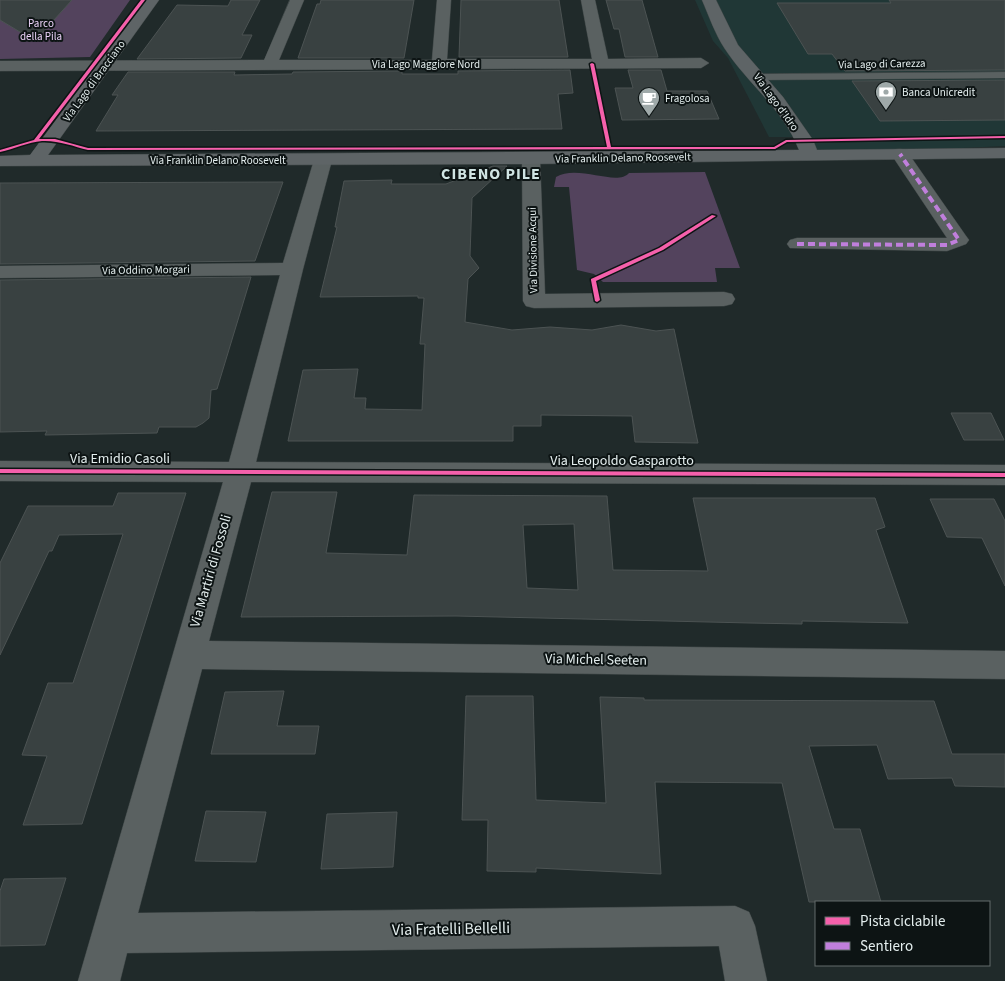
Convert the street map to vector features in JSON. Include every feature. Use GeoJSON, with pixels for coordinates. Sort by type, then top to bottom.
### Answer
{"type":"FeatureCollection","features":[{"type":"Feature","properties":{"kind":"main road","name":"Via Lago di Bracciano"},"geometry":{"type":"LineString","coordinates":[[35,161],[152,0]]}},
{"type":"Feature","properties":{"kind":"main road","name":"Via Lago d'Idro"},"geometry":{"type":"LineString","coordinates":[[709,0],[731,47],[760,77],[804,140],[810,155]]}},
{"type":"Feature","properties":{"kind":"main road","name":"Via Franklin Delano Roosevelt"},"geometry":{"type":"LineString","coordinates":[[0,161],[531,159],[1005,153]]}},
{"type":"Feature","properties":{"kind":"street"},"geometry":{"type":"LineString","coordinates":[[270,64],[297,0]]}},
{"type":"Feature","properties":{"kind":"street"},"geometry":{"type":"LineString","coordinates":[[438,64],[444,0]]}},
{"type":"Feature","properties":{"kind":"street"},"geometry":{"type":"LineString","coordinates":[[588,0],[601,64]]}},
{"type":"Feature","properties":{"kind":"street","name":"Via Lago Maggiore Nord"},"geometry":{"type":"LineString","coordinates":[[0,66],[701,63]]}},
{"type":"Feature","properties":{"kind":"street"},"geometry":{"type":"LineString","coordinates":[[797,244],[947,245],[959,240],[900,154]]}},
{"type":"Feature","properties":{"kind":"street","name":"Via Divisione Acqui"},"geometry":{"type":"LineString","coordinates":[[531,159],[534,301],[724,298]]}},
{"type":"Feature","properties":{"kind":"street","name":"Via Martiri di Fossoli"},"geometry":{"type":"LineString","coordinates":[[99,981],[240,471],[292,269],[323,160]]}},
{"type":"Feature","properties":{"kind":"street","name":"Via Oddino Morgari"},"geometry":{"type":"LineString","coordinates":[[0,272],[292,269]]}},
{"type":"Feature","properties":{"kind":"street","name":"Via Emidio Casoli"},"geometry":{"type":"LineString","coordinates":[[0,472],[240,471]]}},
{"type":"Feature","properties":{"kind":"street","name":"Via Leopoldo Gasparotto"},"geometry":{"type":"LineString","coordinates":[[240,471],[1005,475]]}},
{"type":"Feature","properties":{"kind":"street","name":"Via Michel Seeten"},"geometry":{"type":"LineString","coordinates":[[188,655],[1005,665]]}},
{"type":"Feature","properties":{"kind":"street","name":"Via Fratelli Bellelli"},"geometry":{"type":"LineString","coordinates":[[111,932],[735,926],[746,981]]}},
{"type":"Feature","properties":{"kind":"lane","name":"Via Lago di Carezza"},"geometry":{"type":"LineString","coordinates":[[760,77],[1005,75]]}},
{"type":"Feature","properties":{"kind":"shaded area"},"geometry":{"type":"Polygon","coordinates":[[[695,0],[1005,0],[1005,146],[810,155],[800,137],[769,137],[728,58],[713,41],[695,0]]]}},
{"type":"Feature","properties":{"kind":"green space","name":"Parco della Pila"},"geometry":{"type":"Polygon","coordinates":[[[0,0],[130,0],[90,57],[0,59],[0,0]]]}},
{"type":"Feature","properties":{"kind":"green space"},"geometry":{"type":"Polygon","coordinates":[[[705,172],[740,268],[715,268],[717,282],[603,282],[594,274],[577,270],[569,187],[554,187],[556,177],[575,173],[616,178],[623,177],[629,173],[705,172]]]}},
{"type":"Feature","properties":{"kind":"building"},"geometry":{"type":"Polygon","coordinates":[[[0,0],[72,0],[35,41],[0,20],[0,0]]]}},
{"type":"Feature","properties":{"kind":"building"},"geometry":{"type":"Polygon","coordinates":[[[231,0],[260,0],[242,35],[252,35],[241,58],[137,59],[177,5],[228,6],[231,0]]]}},
{"type":"Feature","properties":{"kind":"building"},"geometry":{"type":"Polygon","coordinates":[[[321,0],[414,0],[404,58],[298,58],[317,4],[320,4],[321,0]]]}},
{"type":"Feature","properties":{"kind":"building"},"geometry":{"type":"Polygon","coordinates":[[[461,0],[559,0],[568,57],[459,57],[461,0]]]}},
{"type":"Feature","properties":{"kind":"building"},"geometry":{"type":"Polygon","coordinates":[[[606,0],[642,0],[658,57],[625,57],[619,29],[614,29],[606,0]]]}},
{"type":"Feature","properties":{"kind":"building"},"geometry":{"type":"Polygon","coordinates":[[[889,0],[1005,0],[1005,70],[845,71],[832,54],[808,54],[777,3],[891,3],[889,0]]]}},
{"type":"Feature","properties":{"kind":"building"},"geometry":{"type":"Polygon","coordinates":[[[570,70],[573,93],[558,94],[562,129],[96,131],[118,95],[112,95],[128,72],[235,72],[234,75],[292,74],[293,72],[402,71],[402,74],[458,74],[458,71],[570,70]]]}},
{"type":"Feature","properties":{"kind":"building"},"geometry":{"type":"Polygon","coordinates":[[[628,70],[661,70],[667,91],[707,91],[719,119],[622,120],[615,88],[633,88],[628,70]]]}},
{"type":"Feature","properties":{"kind":"building"},"geometry":{"type":"Polygon","coordinates":[[[1005,80],[1005,120],[880,121],[852,81],[1005,80]]]}},
{"type":"Feature","properties":{"kind":"building"},"geometry":{"type":"Polygon","coordinates":[[[493,166],[507,166],[472,198],[470,256],[479,268],[468,279],[465,322],[512,330],[550,327],[592,330],[621,325],[656,331],[674,329],[698,443],[635,442],[632,416],[541,415],[541,426],[513,426],[513,441],[288,441],[303,370],[358,369],[354,398],[366,398],[365,409],[422,410],[425,344],[420,344],[424,298],[418,298],[418,296],[320,297],[337,227],[335,227],[344,181],[392,180],[391,184],[446,184],[493,166]]]}},
{"type":"Feature","properties":{"kind":"building"},"geometry":{"type":"Polygon","coordinates":[[[283,182],[255,261],[0,264],[0,183],[283,182]]]}},
{"type":"Feature","properties":{"kind":"building"},"geometry":{"type":"Polygon","coordinates":[[[251,277],[217,389],[211,390],[209,418],[203,423],[196,427],[159,427],[157,433],[45,435],[47,431],[0,432],[0,280],[251,277]]]}},
{"type":"Feature","properties":{"kind":"building"},"geometry":{"type":"Polygon","coordinates":[[[951,413],[991,413],[1004,440],[964,440],[951,413]]]}},
{"type":"Feature","properties":{"kind":"building"},"geometry":{"type":"Polygon","coordinates":[[[272,492],[337,492],[326,553],[407,555],[414,495],[607,496],[613,570],[708,571],[693,498],[875,498],[885,527],[876,530],[908,623],[802,621],[802,624],[456,616],[241,617],[272,492]],[[574,524],[523,525],[527,588],[578,590],[574,524]]]}},
{"type":"Feature","properties":{"kind":"building"},"geometry":{"type":"Polygon","coordinates":[[[118,493],[186,493],[82,824],[23,825],[47,756],[22,755],[48,683],[73,683],[123,534],[59,535],[52,551],[49,551],[0,655],[0,563],[28,506],[113,506],[118,493]]]}},
{"type":"Feature","properties":{"kind":"building"},"geometry":{"type":"Polygon","coordinates":[[[930,499],[994,499],[1005,521],[1005,586],[982,538],[947,537],[930,499]]]}},
{"type":"Feature","properties":{"kind":"building"},"geometry":{"type":"Polygon","coordinates":[[[284,691],[277,726],[319,726],[315,754],[211,754],[225,692],[284,691]]]}},
{"type":"Feature","properties":{"kind":"building"},"geometry":{"type":"Polygon","coordinates":[[[466,696],[533,696],[536,800],[606,803],[600,697],[644,698],[644,700],[934,701],[952,754],[1005,754],[1005,787],[955,786],[952,778],[888,779],[877,745],[809,746],[834,829],[860,829],[881,901],[809,902],[782,783],[655,782],[661,874],[536,868],[536,872],[487,871],[488,820],[462,820],[466,696]]]}},
{"type":"Feature","properties":{"kind":"building"},"geometry":{"type":"Polygon","coordinates":[[[206,811],[266,812],[256,862],[195,861],[206,811]]]}},
{"type":"Feature","properties":{"kind":"building"},"geometry":{"type":"Polygon","coordinates":[[[397,812],[393,867],[321,869],[327,814],[397,812]]]}},
{"type":"Feature","properties":{"kind":"building"},"geometry":{"type":"Polygon","coordinates":[[[66,878],[45,945],[0,946],[0,891],[4,879],[66,878]]]}},
{"type":"Feature","properties":{"kind":"marked path"},"geometry":{"type":"LineString","coordinates":[[797,244],[947,245],[959,240],[900,154]]}},
{"type":"Feature","properties":{"kind":"cycle path"},"geometry":{"type":"LineString","coordinates":[[35,141],[143,0]]}},
{"type":"Feature","properties":{"kind":"cycle path"},"geometry":{"type":"LineString","coordinates":[[592,64],[609,148]]}},
{"type":"Feature","properties":{"kind":"cycle path"},"geometry":{"type":"LineString","coordinates":[[0,151],[41,140],[61,142],[88,149],[775,148],[786,141],[1005,137]]}},
{"type":"Feature","properties":{"kind":"cycle path"},"geometry":{"type":"LineString","coordinates":[[597,300],[593,280],[661,249],[714,216]]}},
{"type":"Feature","properties":{"kind":"cycle path"},"geometry":{"type":"LineString","coordinates":[[0,471],[1005,475]]}},
{"type":"Feature","properties":{"kind":"place","name":"Banca Unicredit"},"geometry":{"type":"Point","coordinates":[886,111]}},
{"type":"Feature","properties":{"kind":"place","name":"Fragolosa"},"geometry":{"type":"Point","coordinates":[649,117]}},
{"type":"Feature","properties":{"kind":"district","name":"CIBENO PILE"},"geometry":{"type":"Point","coordinates":[491,174]}}]}
